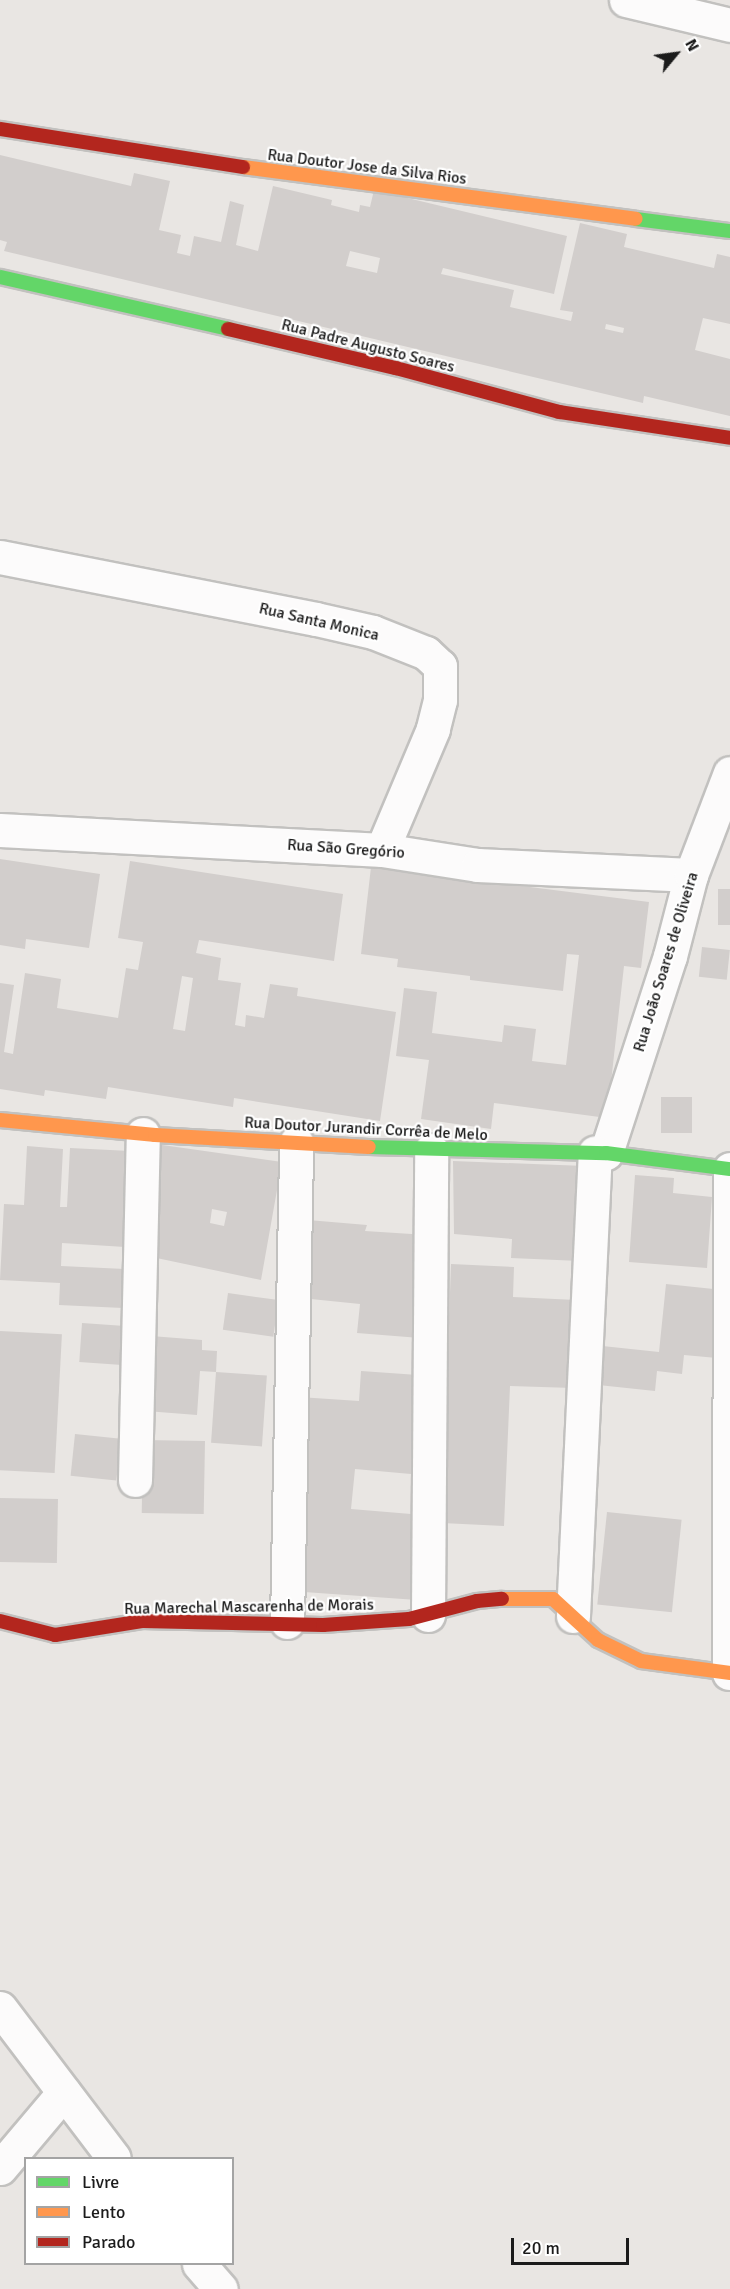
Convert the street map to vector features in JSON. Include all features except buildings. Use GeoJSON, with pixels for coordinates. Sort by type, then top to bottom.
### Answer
{"type":"FeatureCollection","features":[{"type":"Feature","properties":{"kind":"street"},"geometry":{"type":"LineString","coordinates":[[626,0],[730,25]]}},
{"type":"Feature","properties":{"kind":"street","name":"Rua Doutor Jose da Silva Rios"},"geometry":{"type":"LineString","coordinates":[[0,129],[167,157],[730,231]]}},
{"type":"Feature","properties":{"kind":"street","name":"Rua Padre Augusto Soares"},"geometry":{"type":"LineString","coordinates":[[0,277],[396,368],[558,412],[730,438]]}},
{"type":"Feature","properties":{"kind":"street","name":"Rua Santa Monica"},"geometry":{"type":"LineString","coordinates":[[0,557],[316,619],[373,632],[426,653],[440,666],[440,700],[433,729],[382,850]]}},
{"type":"Feature","properties":{"kind":"street","name":"Rua João Soares de Oliveira"},"geometry":{"type":"LineString","coordinates":[[573,1616],[601,1153],[670,956],[691,875],[730,773]]}},
{"type":"Feature","properties":{"kind":"street","name":"Rua São Gregório"},"geometry":{"type":"LineString","coordinates":[[0,830],[382,850],[478,865],[691,875]]}},
{"type":"Feature","properties":{"kind":"street","name":"Rua Doutor Jurandir Corrêa de Melo"},"geometry":{"type":"LineString","coordinates":[[0,1120],[143,1134],[431,1150],[601,1153],[730,1169]]}},
{"type":"Feature","properties":{"kind":"street"},"geometry":{"type":"LineString","coordinates":[[135,1480],[143,1134]]}},
{"type":"Feature","properties":{"kind":"street"},"geometry":{"type":"LineString","coordinates":[[287,1622],[296,1142]]}},
{"type":"Feature","properties":{"kind":"street"},"geometry":{"type":"LineString","coordinates":[[428,1615],[431,1150]]}},
{"type":"Feature","properties":{"kind":"street"},"geometry":{"type":"LineString","coordinates":[[729,1673],[730,1169]]}},
{"type":"Feature","properties":{"kind":"street","name":"Rua Marechal Mascarenha de Morais"},"geometry":{"type":"LineString","coordinates":[[0,1621],[55,1635],[142,1621],[287,1622],[323,1625],[428,1615],[477,1601],[531,1596],[553,1599],[598,1640],[641,1660],[729,1673]]}},
{"type":"Feature","properties":{"kind":"street"},"geometry":{"type":"LineString","coordinates":[[0,2008],[113,2157]]}},
{"type":"Feature","properties":{"kind":"street"},"geometry":{"type":"LineString","coordinates":[[0,2168],[64,2092]]}},
{"type":"Feature","properties":{"kind":"street"},"geometry":{"type":"LineString","coordinates":[[200,2265],[221,2289]]}},
{"type":"Feature","properties":{"kind":"traffic: fast"},"geometry":{"type":"LineString","coordinates":[[636,219],[730,231]]}},
{"type":"Feature","properties":{"kind":"traffic: fast"},"geometry":{"type":"LineString","coordinates":[[0,277],[228,329]]}},
{"type":"Feature","properties":{"kind":"traffic: fast"},"geometry":{"type":"LineString","coordinates":[[369,1147],[606,1153],[730,1169]]}},
{"type":"Feature","properties":{"kind":"traffic: slow"},"geometry":{"type":"LineString","coordinates":[[243,167],[636,219]]}},
{"type":"Feature","properties":{"kind":"traffic: slow"},"geometry":{"type":"LineString","coordinates":[[0,1120],[155,1135],[369,1147]]}},
{"type":"Feature","properties":{"kind":"traffic: slow"},"geometry":{"type":"LineString","coordinates":[[502,1599],[553,1599],[598,1640],[641,1661],[730,1673]]}},
{"type":"Feature","properties":{"kind":"traffic: jam"},"geometry":{"type":"LineString","coordinates":[[0,129],[243,167]]}},
{"type":"Feature","properties":{"kind":"traffic: jam"},"geometry":{"type":"LineString","coordinates":[[228,329],[396,368],[559,412],[730,438]]}},
{"type":"Feature","properties":{"kind":"traffic: jam"},"geometry":{"type":"LineString","coordinates":[[0,1621],[55,1635],[142,1621],[323,1625],[409,1619],[477,1601],[502,1599]]}}]}
